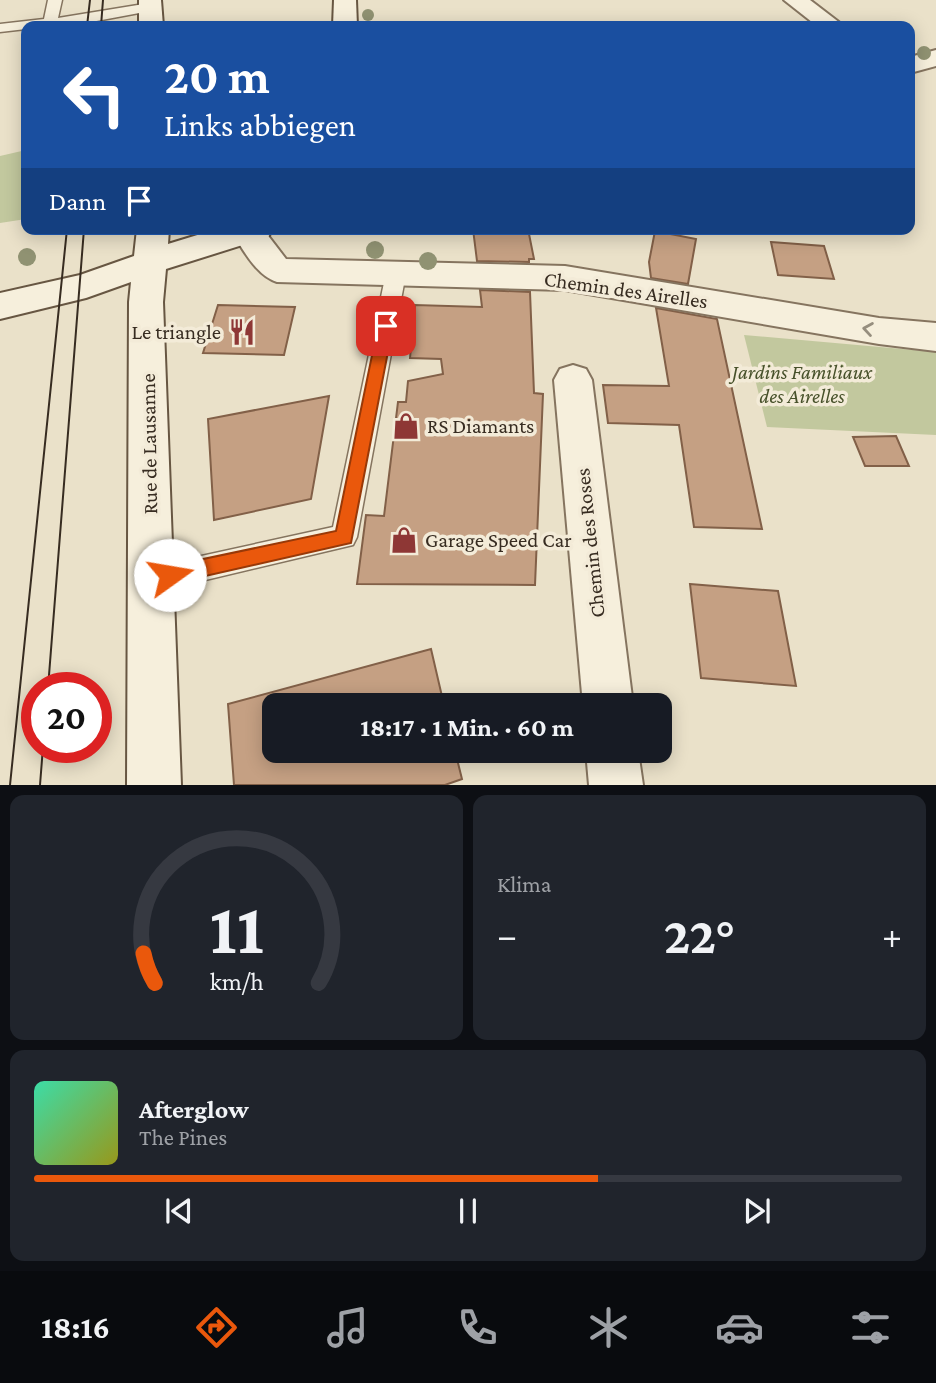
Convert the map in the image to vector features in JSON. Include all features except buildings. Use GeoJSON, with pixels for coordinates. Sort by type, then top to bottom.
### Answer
{"type":"FeatureCollection","features":[{"type":"Feature","properties":{"kind":"street"},"geometry":{"type":"LineString","coordinates":[[345,0],[345,21]]}},
{"type":"Feature","properties":{"kind":"street"},"geometry":{"type":"LineString","coordinates":[[795,0],[825,21]]}},
{"type":"Feature","properties":{"kind":"street"},"geometry":{"type":"LineString","coordinates":[[915,39],[936,37]]}},
{"type":"Feature","properties":{"kind":"street"},"geometry":{"type":"LineString","coordinates":[[915,64],[936,58]]}},
{"type":"Feature","properties":{"kind":"street"},"geometry":{"type":"LineString","coordinates":[[0,306],[86,286],[151,247],[196,246],[237,235]]}},
{"type":"Feature","properties":{"kind":"street","name":"Chemin des Airelles"},"geometry":{"type":"LineString","coordinates":[[255,235],[277,270],[565,278],[879,331],[936,337]]}},
{"type":"Feature","properties":{"kind":"street","name":"Rue de Lausanne"},"geometry":{"type":"LineString","coordinates":[[151,247],[146,302],[154,785]]}},
{"type":"Feature","properties":{"kind":"street","name":"Chemin des Roses"},"geometry":{"type":"LineString","coordinates":[[573,380],[607,693]]}},
{"type":"Feature","properties":{"kind":"street"},"geometry":{"type":"LineString","coordinates":[[613,763],[616,785]]}},
{"type":"Feature","properties":{"kind":"lane"},"geometry":{"type":"LineString","coordinates":[[50,21],[55,0]]}},
{"type":"Feature","properties":{"kind":"lane"},"geometry":{"type":"LineString","coordinates":[[67,21],[150,11]]}},
{"type":"Feature","properties":{"kind":"lane"},"geometry":{"type":"LineString","coordinates":[[0,27],[21,24]]}},
{"type":"Feature","properties":{"kind":"lane"},"geometry":{"type":"LineString","coordinates":[[151,580],[344,537],[396,273]]}},
{"type":"Feature","properties":{"kind":"green space"},"geometry":{"type":"Polygon","coordinates":[[[21,151],[21,220],[0,223],[0,156],[21,151]]]}},
{"type":"Feature","properties":{"kind":"green space","name":"Jardins Familiaux des Airelles"},"geometry":{"type":"Polygon","coordinates":[[[744,335],[936,352],[936,435],[767,427],[744,335]]]}},
{"type":"Feature","properties":{"kind":"tram line"},"geometry":{"type":"LineString","coordinates":[[88,21],[90,0]]}},
{"type":"Feature","properties":{"kind":"tram line"},"geometry":{"type":"LineString","coordinates":[[101,21],[103,0]]}},
{"type":"Feature","properties":{"kind":"tram line"},"geometry":{"type":"LineString","coordinates":[[10,785],[66,235]]}},
{"type":"Feature","properties":{"kind":"tram line"},"geometry":{"type":"LineString","coordinates":[[49,672],[84,235]]}},
{"type":"Feature","properties":{"kind":"tram line"},"geometry":{"type":"LineString","coordinates":[[40,785],[42,763]]}},
{"type":"Feature","properties":{"kind":"place","name":"Le triangle"},"geometry":{"type":"Point","coordinates":[242,332]}},
{"type":"Feature","properties":{"kind":"place","name":"RS Diamants"},"geometry":{"type":"Point","coordinates":[406,426]}},
{"type":"Feature","properties":{"kind":"place","name":"Garage Speed Car"},"geometry":{"type":"Point","coordinates":[404,540]}},
{"type":"Feature","properties":{"kind":"route"},"geometry":{"type":"LineString","coordinates":[[170,575],[344,537],[386,326]]}}]}
